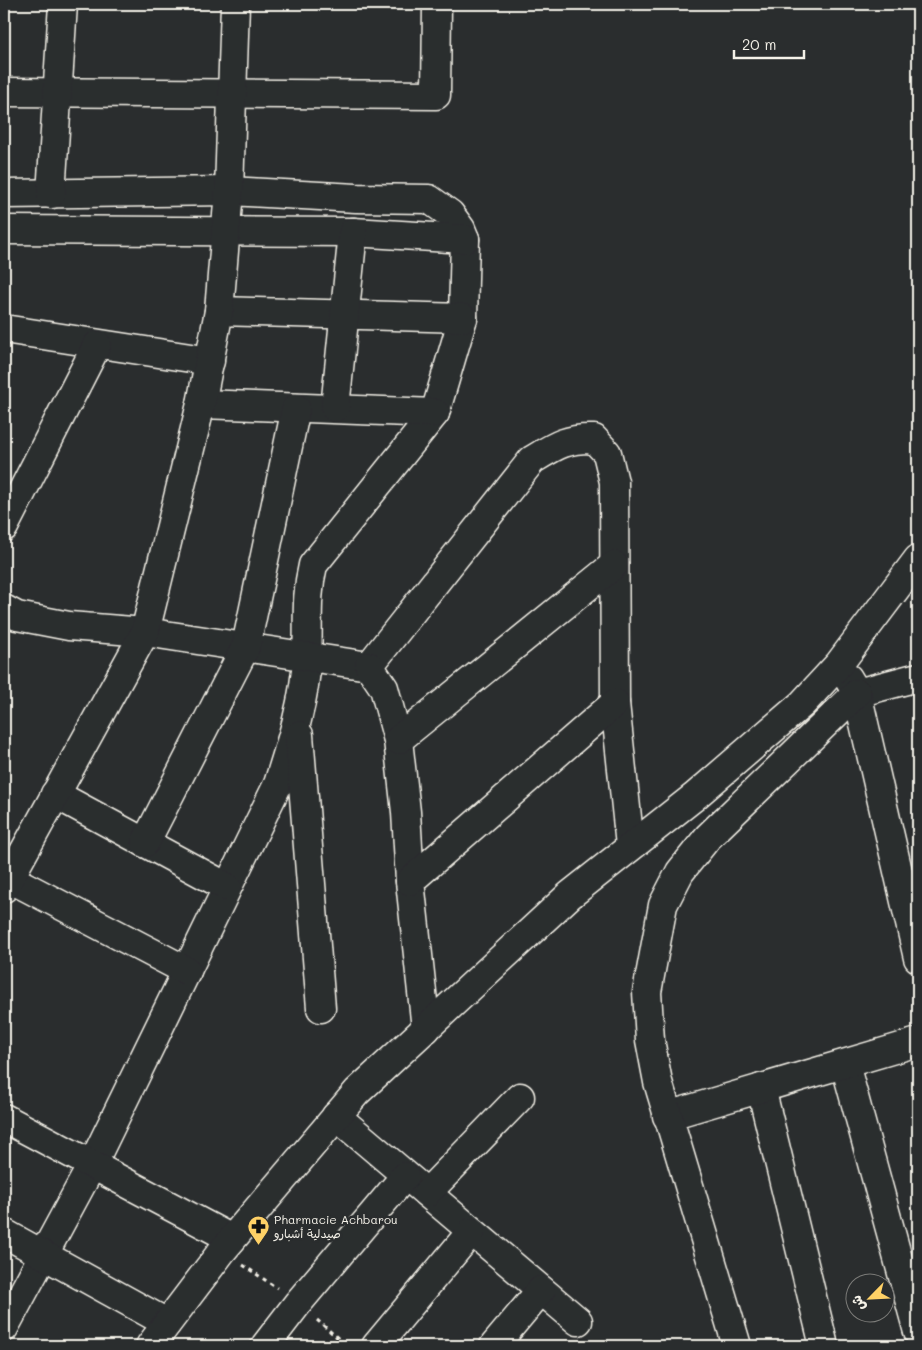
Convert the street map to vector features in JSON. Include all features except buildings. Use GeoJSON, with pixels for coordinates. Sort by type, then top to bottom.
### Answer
{"type":"FeatureCollection","features":[{"type":"Feature","properties":{"kind":"street"},"geometry":{"type":"LineString","coordinates":[[51,194],[63,4]]}},
{"type":"Feature","properties":{"kind":"street"},"geometry":{"type":"LineString","coordinates":[[187,971],[6,883],[145,632],[201,404],[219,311],[229,192],[235,4]]}},
{"type":"Feature","properties":{"kind":"street"},"geometry":{"type":"LineString","coordinates":[[4,92],[436,95],[438,4]]}},
{"type":"Feature","properties":{"kind":"street"},"geometry":{"type":"LineString","coordinates":[[4,194],[229,192],[356,198],[429,198],[450,214],[461,229],[465,239],[463,318],[435,413],[313,565],[307,588],[307,656],[297,714],[278,784],[92,1165],[4,1328]]}},
{"type":"Feature","properties":{"kind":"street"},"geometry":{"type":"LineString","coordinates":[[4,230],[226,233],[353,232],[465,239]]}},
{"type":"Feature","properties":{"kind":"street"},"geometry":{"type":"LineString","coordinates":[[335,408],[353,232]]}},
{"type":"Feature","properties":{"kind":"street"},"geometry":{"type":"LineString","coordinates":[[219,311],[463,318]]}},
{"type":"Feature","properties":{"kind":"street"},"geometry":{"type":"LineString","coordinates":[[6,334],[210,361]]}},
{"type":"Feature","properties":{"kind":"street"},"geometry":{"type":"LineString","coordinates":[[4,527],[97,345]]}},
{"type":"Feature","properties":{"kind":"street"},"geometry":{"type":"LineString","coordinates":[[201,404],[435,413]]}},
{"type":"Feature","properties":{"kind":"street"},"geometry":{"type":"LineString","coordinates":[[145,843],[246,646],[296,408]]}},
{"type":"Feature","properties":{"kind":"street"},"geometry":{"type":"LineString","coordinates":[[369,666],[532,460],[560,443],[576,438],[594,439],[607,453],[614,482],[615,703],[630,846]]}},
{"type":"Feature","properties":{"kind":"street"},"geometry":{"type":"LineString","coordinates":[[150,1346],[232,1239],[357,1092],[570,895],[752,748],[802,704],[839,664],[918,559]]}},
{"type":"Feature","properties":{"kind":"street"},"geometry":{"type":"LineString","coordinates":[[398,740],[614,565]]}},
{"type":"Feature","properties":{"kind":"street"},"geometry":{"type":"LineString","coordinates":[[4,609],[17,616],[69,626],[145,632],[369,666],[384,688],[398,740],[406,812],[410,880],[426,1029]]}},
{"type":"Feature","properties":{"kind":"street"},"geometry":{"type":"LineString","coordinates":[[839,664],[857,693],[918,958]]}},
{"type":"Feature","properties":{"kind":"street"},"geometry":{"type":"LineString","coordinates":[[737,1346],[667,1116],[650,1040],[647,992],[663,904],[680,872],[708,837],[857,693],[918,677]]}},
{"type":"Feature","properties":{"kind":"street"},"geometry":{"type":"LineString","coordinates":[[410,880],[615,703]]}},
{"type":"Feature","properties":{"kind":"street"},"geometry":{"type":"LineString","coordinates":[[297,714],[321,1008]]}},
{"type":"Feature","properties":{"kind":"street"},"geometry":{"type":"LineString","coordinates":[[56,794],[227,887]]}},
{"type":"Feature","properties":{"kind":"street"},"geometry":{"type":"LineString","coordinates":[[667,1116],[918,1042]]}},
{"type":"Feature","properties":{"kind":"street"},"geometry":{"type":"LineString","coordinates":[[845,1064],[918,1332]]}},
{"type":"Feature","properties":{"kind":"street"},"geometry":{"type":"LineString","coordinates":[[761,1088],[824,1346]]}},
{"type":"Feature","properties":{"kind":"street"},"geometry":{"type":"LineString","coordinates":[[427,1193],[520,1097]]}},
{"type":"Feature","properties":{"kind":"street"},"geometry":{"type":"LineString","coordinates":[[336,1116],[578,1321]]}},
{"type":"Feature","properties":{"kind":"street"},"geometry":{"type":"LineString","coordinates":[[4,1118],[232,1239]]}},
{"type":"Feature","properties":{"kind":"street"},"geometry":{"type":"LineString","coordinates":[[265,1346],[298,1303],[405,1176]]}},
{"type":"Feature","properties":{"kind":"street"},"geometry":{"type":"LineString","coordinates":[[376,1346],[471,1232]]}},
{"type":"Feature","properties":{"kind":"street"},"geometry":{"type":"LineString","coordinates":[[4,1233],[167,1323]]}},
{"type":"Feature","properties":{"kind":"street"},"geometry":{"type":"LineString","coordinates":[[494,1346],[541,1290]]}},
{"type":"Feature","properties":{"kind":"place","name":"Pharmacie Achbarou صيدلية أشبارو"},"geometry":{"type":"Point","coordinates":[258,1246]}}]}
